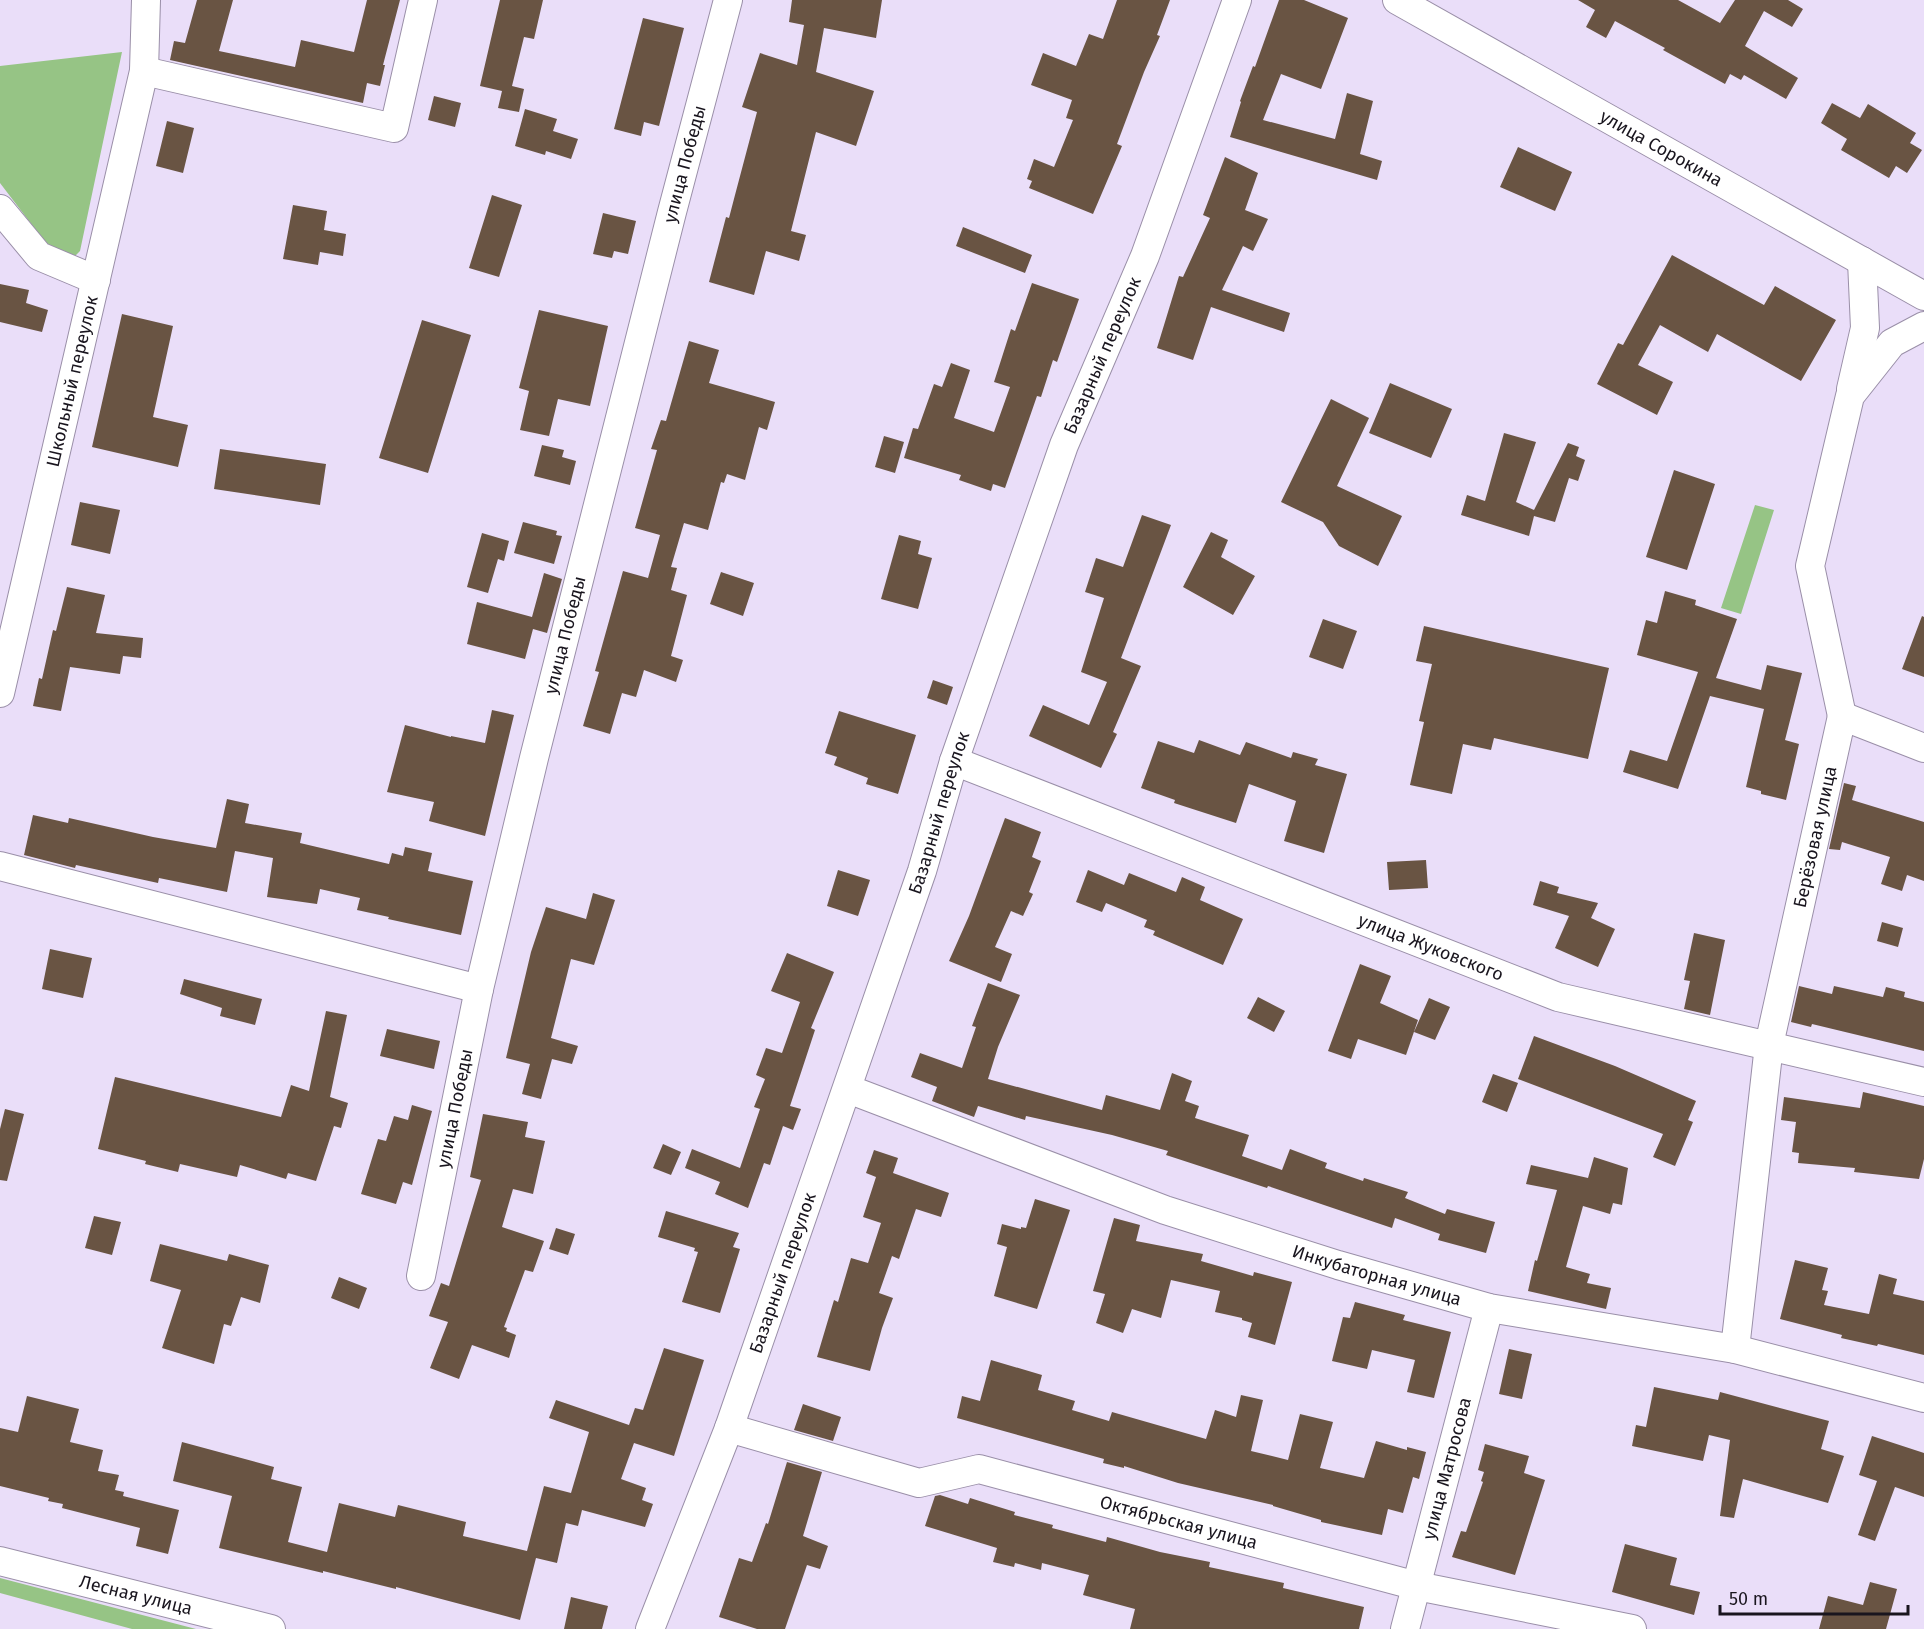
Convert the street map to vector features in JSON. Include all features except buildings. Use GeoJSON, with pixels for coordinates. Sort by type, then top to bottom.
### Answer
{"type":"FeatureCollection","features":[{"type":"Feature","properties":{"kind":"street","name":"Школьный переулок"},"geometry":{"type":"LineString","coordinates":[[0,693],[144,72],[147,0]]}},
{"type":"Feature","properties":{"kind":"street"},"geometry":{"type":"LineString","coordinates":[[144,72],[394,128],[423,0]]}},
{"type":"Feature","properties":{"kind":"street","name":"улица Победы"},"geometry":{"type":"LineString","coordinates":[[421,1276],[479,989],[537,746],[728,0]]}},
{"type":"Feature","properties":{"kind":"street","name":"Базарный переулок"},"geometry":{"type":"LineString","coordinates":[[650,1629],[729,1428],[848,1089],[922,871],[954,761],[1064,445],[1145,256],[1237,0]]}},
{"type":"Feature","properties":{"kind":"street","name":"улица Сорокина"},"geometry":{"type":"LineString","coordinates":[[1397,0],[1924,296]]}},
{"type":"Feature","properties":{"kind":"street"},"geometry":{"type":"LineString","coordinates":[[0,209],[39,256],[96,280]]}},
{"type":"Feature","properties":{"kind":"street"},"geometry":{"type":"LineString","coordinates":[[1862,261],[1865,328],[1810,566],[1842,716],[1924,748]]}},
{"type":"Feature","properties":{"kind":"street"},"geometry":{"type":"LineString","coordinates":[[1850,396],[1892,342],[1924,326]]}},
{"type":"Feature","properties":{"kind":"street","name":"Берёзовая улица"},"geometry":{"type":"LineString","coordinates":[[1736,1349],[1769,1045],[1842,716]]}},
{"type":"Feature","properties":{"kind":"street","name":"улица Жуковского"},"geometry":{"type":"LineString","coordinates":[[954,761],[1558,997],[1924,1082]]}},
{"type":"Feature","properties":{"kind":"street"},"geometry":{"type":"LineString","coordinates":[[0,866],[479,989]]}},
{"type":"Feature","properties":{"kind":"street","name":"Инкубаторная улица"},"geometry":{"type":"LineString","coordinates":[[848,1089],[1165,1210],[1338,1265],[1489,1308],[1736,1349],[1924,1398]]}},
{"type":"Feature","properties":{"kind":"street","name":"улица Матросова"},"geometry":{"type":"LineString","coordinates":[[1405,1629],[1489,1308]]}},
{"type":"Feature","properties":{"kind":"street","name":"Октябрьская улица"},"geometry":{"type":"LineString","coordinates":[[729,1428],[919,1483],[979,1469],[1417,1586],[1632,1629]]}},
{"type":"Feature","properties":{"kind":"street","name":"Лесная улица"},"geometry":{"type":"LineString","coordinates":[[0,1561],[271,1629]]}},
{"type":"Feature","properties":{"kind":"green space"},"geometry":{"type":"Polygon","coordinates":[[[122,52],[80,251],[65,260],[45,242],[0,183],[0,66],[122,52]]]}},
{"type":"Feature","properties":{"kind":"green space"},"geometry":{"type":"Polygon","coordinates":[[[1755,505],[1774,510],[1741,614],[1721,608],[1755,505]]]}},
{"type":"Feature","properties":{"kind":"green space"},"geometry":{"type":"Polygon","coordinates":[[[0,1578],[196,1629],[132,1629],[0,1593],[0,1578]]]}}]}
